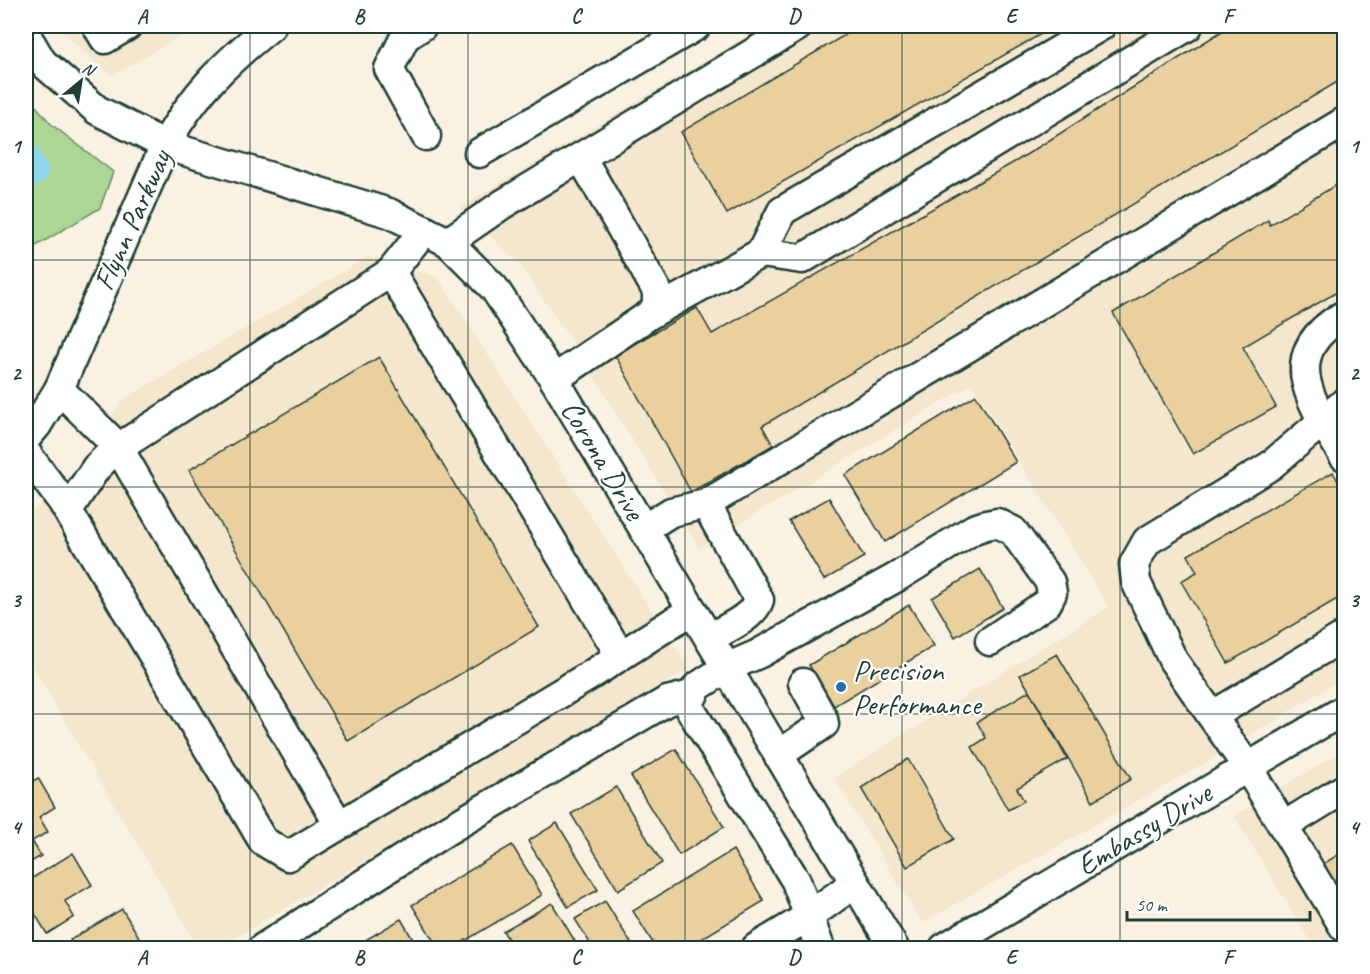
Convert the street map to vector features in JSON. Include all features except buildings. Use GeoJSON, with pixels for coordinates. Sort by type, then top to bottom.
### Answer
{"type":"FeatureCollection","features":[{"type":"Feature","properties":{"kind":"street"},"geometry":{"type":"LineString","coordinates":[[97,26],[105,39],[128,26]]}},
{"type":"Feature","properties":{"kind":"street","name":"Flynn Parkway"},"geometry":{"type":"LineString","coordinates":[[26,438],[37,425],[59,389],[165,145],[201,88],[239,51],[271,26]]}},
{"type":"Feature","properties":{"kind":"street"},"geometry":{"type":"LineString","coordinates":[[422,26],[405,37],[390,69],[426,136]]}},
{"type":"Feature","properties":{"kind":"street"},"geometry":{"type":"LineString","coordinates":[[479,153],[696,26]]}},
{"type":"Feature","properties":{"kind":"street"},"geometry":{"type":"LineString","coordinates":[[68,510],[96,468],[118,447],[391,272],[436,236],[503,204],[798,26]]}},
{"type":"Feature","properties":{"kind":"street"},"geometry":{"type":"LineString","coordinates":[[761,254],[782,211],[1101,26]]}},
{"type":"Feature","properties":{"kind":"street"},"geometry":{"type":"LineString","coordinates":[[554,379],[652,313],[761,254],[802,259],[1188,26]]}},
{"type":"Feature","properties":{"kind":"street","name":"Corona Drive"},"geometry":{"type":"LineString","coordinates":[[26,35],[42,62],[97,110],[165,145],[388,213],[436,236],[494,288],[554,379],[894,948]]}},
{"type":"Feature","properties":{"kind":"street"},"geometry":{"type":"LineString","coordinates":[[644,529],[671,512],[706,504],[1344,122]]}},
{"type":"Feature","properties":{"kind":"street"},"geometry":{"type":"LineString","coordinates":[[580,157],[657,291],[657,305],[652,313]]}},
{"type":"Feature","properties":{"kind":"street"},"geometry":{"type":"LineString","coordinates":[[391,272],[620,655]]}},
{"type":"Feature","properties":{"kind":"street"},"geometry":{"type":"LineString","coordinates":[[1344,315],[1326,325],[1311,342],[1305,358],[1305,376],[1323,421],[1344,456]]}},
{"type":"Feature","properties":{"kind":"street"},"geometry":{"type":"LineString","coordinates":[[59,389],[118,447],[339,825]]}},
{"type":"Feature","properties":{"kind":"street"},"geometry":{"type":"LineString","coordinates":[[1344,403],[1270,465],[1147,541],[1134,564],[1136,582],[1173,660],[1248,768],[1344,927]]}},
{"type":"Feature","properties":{"kind":"street"},"geometry":{"type":"LineString","coordinates":[[26,453],[68,510],[263,841],[288,856],[692,610]]}},
{"type":"Feature","properties":{"kind":"street"},"geometry":{"type":"LineString","coordinates":[[706,504],[759,600],[757,607],[740,620],[709,638]]}},
{"type":"Feature","properties":{"kind":"street"},"geometry":{"type":"LineString","coordinates":[[820,948],[796,881],[692,712],[689,704],[691,695],[697,687],[726,668],[758,654],[897,577],[974,529],[997,523],[1013,531],[1050,582],[1052,594],[1047,603],[990,641]]}},
{"type":"Feature","properties":{"kind":"street"},"geometry":{"type":"LineString","coordinates":[[1212,716],[1344,636]]}},
{"type":"Feature","properties":{"kind":"street"},"geometry":{"type":"LineString","coordinates":[[778,755],[824,724],[824,718],[803,683]]}},
{"type":"Feature","properties":{"kind":"street"},"geometry":{"type":"LineString","coordinates":[[263,948],[446,831],[667,701],[691,695]]}},
{"type":"Feature","properties":{"kind":"street","name":"Embassy Drive"},"geometry":{"type":"LineString","coordinates":[[944,948],[1344,710]]}},
{"type":"Feature","properties":{"kind":"street"},"geometry":{"type":"LineString","coordinates":[[1284,826],[1344,789]]}},
{"type":"Feature","properties":{"kind":"street"},"geometry":{"type":"LineString","coordinates":[[756,948],[809,916],[855,883]]}},
{"type":"Feature","properties":{"kind":"shaded area"},"geometry":{"type":"Polygon","coordinates":[[[59,26],[197,26],[112,76],[77,46],[59,26]]]}},
{"type":"Feature","properties":{"kind":"shaded area"},"geometry":{"type":"Polygon","coordinates":[[[764,26],[1344,26],[1344,677],[1205,763],[922,923],[834,778],[1108,607],[972,384],[699,548],[568,335],[517,261],[459,208],[764,26]]]}},
{"type":"Feature","properties":{"kind":"shaded area"},"geometry":{"type":"Polygon","coordinates":[[[370,256],[438,277],[689,669],[218,948],[199,948],[26,656],[26,516],[72,481],[122,400],[370,256]]]}},
{"type":"Feature","properties":{"kind":"shaded area"},"geometry":{"type":"Polygon","coordinates":[[[1344,750],[1344,948],[1314,948],[1234,816],[1344,750]]]}},
{"type":"Feature","properties":{"kind":"green space"},"geometry":{"type":"Polygon","coordinates":[[[26,94],[51,124],[113,172],[100,208],[26,252],[26,94]]]}},
{"type":"Feature","properties":{"kind":"waterway"},"geometry":{"type":"LineString","coordinates":[[26,155],[35,171],[26,177]]}},
{"type":"Feature","properties":{"kind":"place","name":"Precision Performance"},"geometry":{"type":"Point","coordinates":[841,687]}}]}
